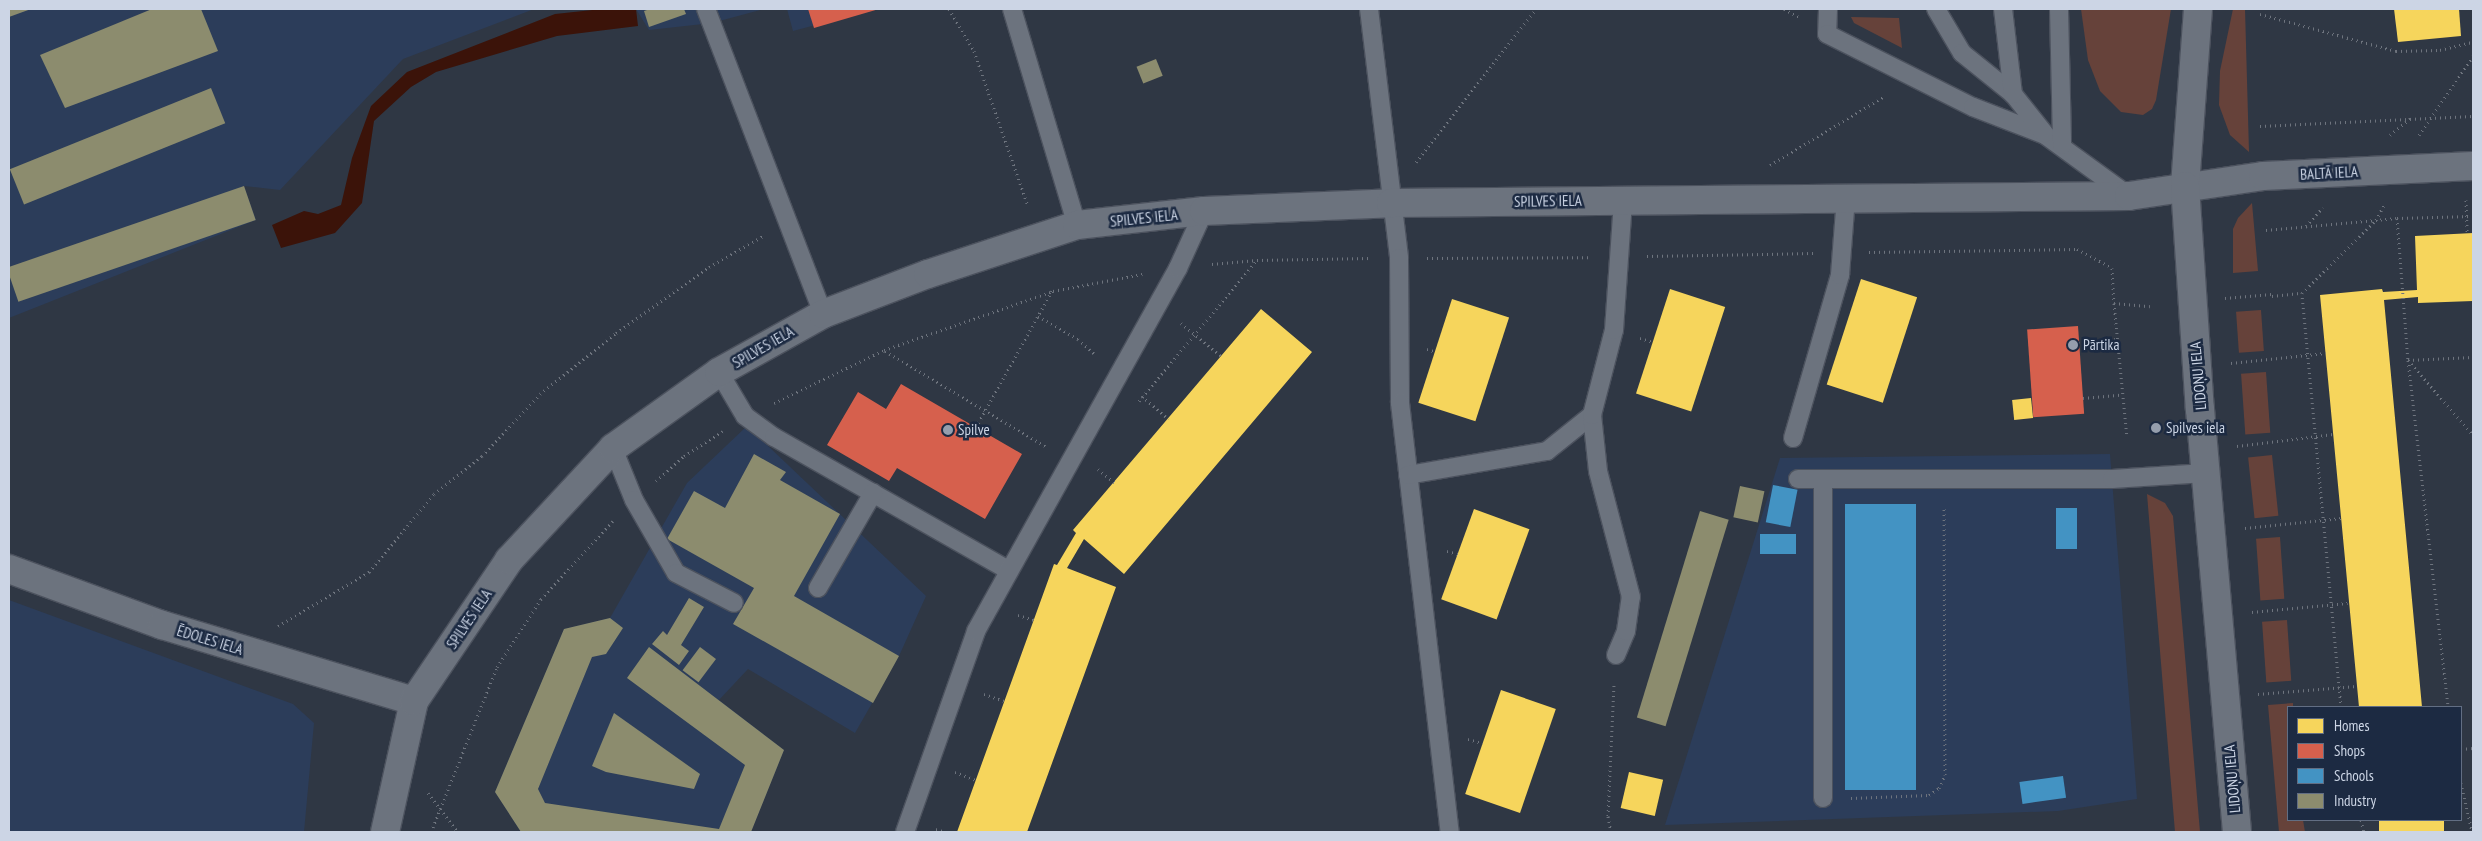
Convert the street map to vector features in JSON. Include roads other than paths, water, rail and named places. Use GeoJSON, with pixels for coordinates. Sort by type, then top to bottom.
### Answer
{"type":"FeatureCollection","features":[{"type":"Feature","properties":{"kind":"street","name":"LIDOŅU IELA"},"geometry":{"type":"LineString","coordinates":[[2198,9],[2185,186],[2210,531],[2237,832]]}},
{"type":"Feature","properties":{"kind":"street","name":"BALTĀ IELA"},"geometry":{"type":"LineString","coordinates":[[2185,186],[2263,176],[2470,179]]}},
{"type":"Feature","properties":{"kind":"street","name":"SPILVES IELA"},"geometry":{"type":"LineString","coordinates":[[384,832],[414,701],[509,560],[613,448],[719,372],[823,314],[928,274],[1077,225],[1204,211],[1391,203],[2129,196],[2185,186]]}},
{"type":"Feature","properties":{"kind":"street","name":"ĒDOLES IELA"},"geometry":{"type":"LineString","coordinates":[[9,569],[162,625],[414,701]]}},
{"type":"Feature","properties":{"kind":"lane"},"geometry":{"type":"LineString","coordinates":[[706,9],[823,314]]}},
{"type":"Feature","properties":{"kind":"lane"},"geometry":{"type":"LineString","coordinates":[[1369,9],[1399,258],[1400,403],[1450,832]]}},
{"type":"Feature","properties":{"kind":"lane"},"geometry":{"type":"LineString","coordinates":[[1828,9],[1827,34],[1973,107],[2045,134],[2129,196]]}},
{"type":"Feature","properties":{"kind":"lane"},"geometry":{"type":"LineString","coordinates":[[1936,9],[1962,53],[2013,94],[2045,134]]}},
{"type":"Feature","properties":{"kind":"lane"},"geometry":{"type":"LineString","coordinates":[[2003,9],[2013,94]]}},
{"type":"Feature","properties":{"kind":"lane"},"geometry":{"type":"LineString","coordinates":[[2059,9],[2062,145]]}},
{"type":"Feature","properties":{"kind":"lane"},"geometry":{"type":"LineString","coordinates":[[1016,10],[1077,225]]}},
{"type":"Feature","properties":{"kind":"lane"},"geometry":{"type":"LineString","coordinates":[[1792,438],[1827,327],[1840,275],[1846,198]]}},
{"type":"Feature","properties":{"kind":"lane"},"geometry":{"type":"LineString","coordinates":[[1616,655],[1626,631],[1631,596],[1598,471],[1592,415],[1614,330],[1623,200]]}},
{"type":"Feature","properties":{"kind":"lane"},"geometry":{"type":"LineString","coordinates":[[905,832],[976,631],[1008,570],[1178,268],[1204,211]]}},
{"type":"Feature","properties":{"kind":"lane"},"geometry":{"type":"LineString","coordinates":[[719,372],[745,416],[873,493],[1008,570]]}},
{"type":"Feature","properties":{"kind":"lane"},"geometry":{"type":"LineString","coordinates":[[1408,475],[1547,451],[1592,415]]}},
{"type":"Feature","properties":{"kind":"lane"},"geometry":{"type":"LineString","coordinates":[[613,448],[634,500],[676,573],[734,603]]}},
{"type":"Feature","properties":{"kind":"lane"},"geometry":{"type":"LineString","coordinates":[[1798,479],[2121,479],[2205,461]]}},
{"type":"Feature","properties":{"kind":"lane"},"geometry":{"type":"LineString","coordinates":[[1823,798],[1824,480]]}},
{"type":"Feature","properties":{"kind":"lane"},"geometry":{"type":"LineString","coordinates":[[818,588],[873,493]]}},
{"type":"Feature","properties":{"kind":"place","name":"Pārtika"},"geometry":{"type":"Point","coordinates":[2073,345]}},
{"type":"Feature","properties":{"kind":"place","name":"Spilves iela"},"geometry":{"type":"Point","coordinates":[2156,428]}},
{"type":"Feature","properties":{"kind":"place","name":"Spilve"},"geometry":{"type":"Point","coordinates":[948,430]}}]}
